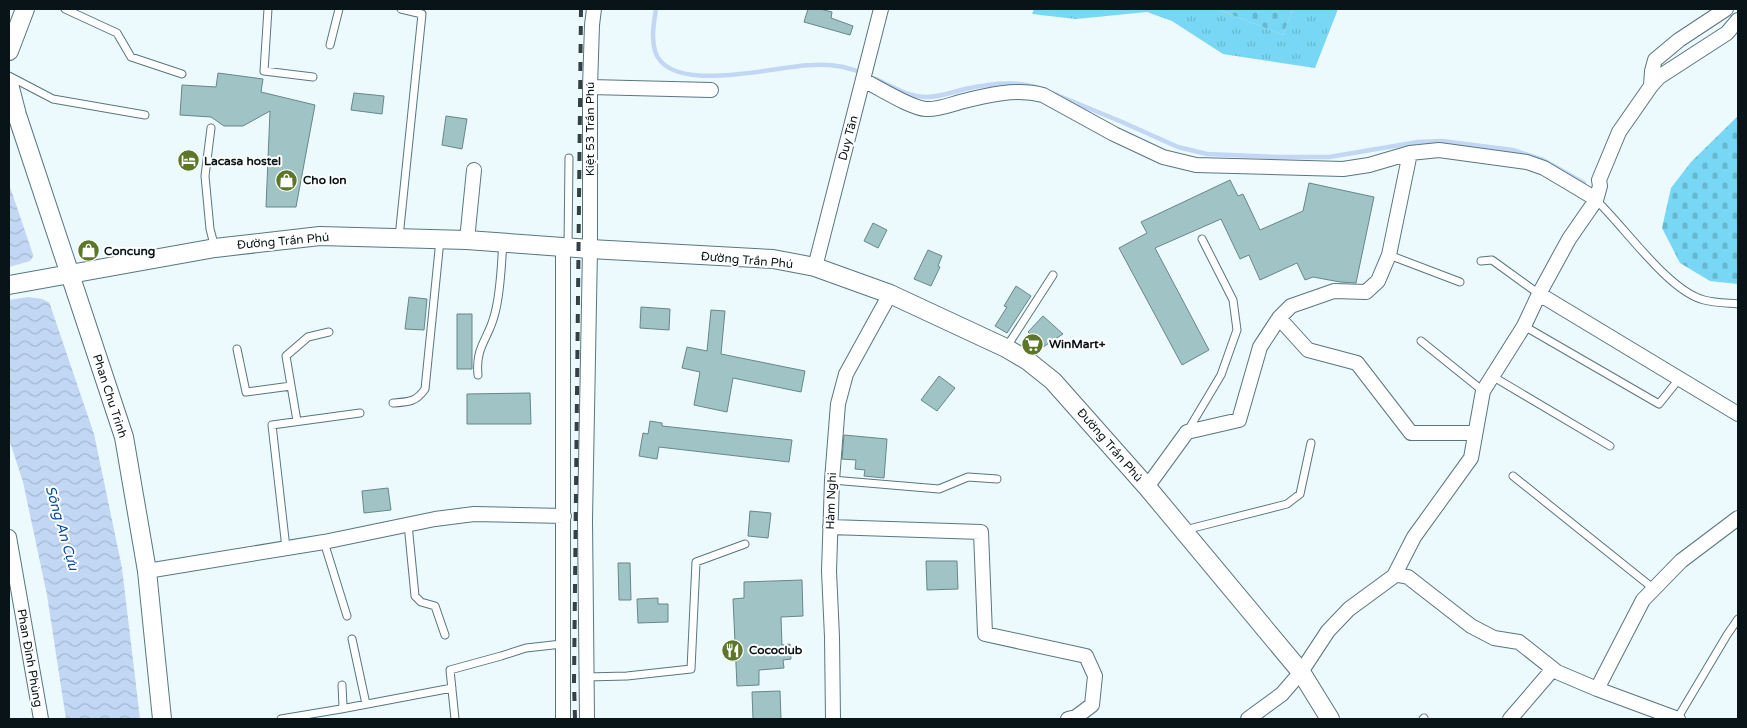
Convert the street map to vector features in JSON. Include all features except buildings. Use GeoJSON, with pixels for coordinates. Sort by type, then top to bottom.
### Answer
{"type":"FeatureCollection","features":[{"type":"Feature","properties":{"kind":"street"},"geometry":{"type":"LineString","coordinates":[[9,51],[25,9]]}},
{"type":"Feature","properties":{"kind":"street","name":"Kiệt 53 Trần Phú"},"geometry":{"type":"LineString","coordinates":[[587,719],[585,520],[590,249],[590,87],[594,9]]}},
{"type":"Feature","properties":{"kind":"street","name":"Duy Tân"},"geometry":{"type":"LineString","coordinates":[[815,267],[881,9]]}},
{"type":"Feature","properties":{"kind":"street"},"geometry":{"type":"LineString","coordinates":[[1650,86],[1654,60],[1679,40],[1726,9]]}},
{"type":"Feature","properties":{"kind":"street"},"geometry":{"type":"LineString","coordinates":[[1248,719],[1282,694],[1301,672],[1328,632],[1349,609],[1394,576],[1414,537],[1471,458],[1483,391],[1524,326],[1539,294],[1569,240],[1596,197],[1600,185],[1599,180],[1619,132],[1650,86],[1660,77],[1727,33],[1738,20]]}},
{"type":"Feature","properties":{"kind":"street"},"geometry":{"type":"LineString","coordinates":[[864,75],[923,109],[935,108],[984,96],[1024,92],[1036,93],[1114,134],[1163,157],[1196,165],[1343,169],[1369,165],[1410,153],[1439,150],[1527,162],[1544,168],[1596,197]]}},
{"type":"Feature","properties":{"kind":"street","name":"Phan Chu Trinh"},"geometry":{"type":"LineString","coordinates":[[9,84],[17,115],[69,275],[124,437],[147,572],[162,719]]}},
{"type":"Feature","properties":{"kind":"street"},"geometry":{"type":"LineString","coordinates":[[590,87],[711,90]]}},
{"type":"Feature","properties":{"kind":"street"},"geometry":{"type":"LineString","coordinates":[[1147,488],[1187,432],[1239,420],[1260,347],[1279,318],[1291,306],[1334,291],[1366,292],[1378,281],[1389,255],[1410,153]]}},
{"type":"Feature","properties":{"kind":"street"},"geometry":{"type":"LineString","coordinates":[[467,240],[474,170]]}},
{"type":"Feature","properties":{"kind":"street","name":"Đường Trần Phú"},"geometry":{"type":"LineString","coordinates":[[9,285],[215,248],[320,236],[467,240],[773,259],[815,267],[890,294],[1006,348],[1028,361],[1053,381],[1147,488],[1301,672],[1330,719]]}},
{"type":"Feature","properties":{"kind":"street"},"geometry":{"type":"LineString","coordinates":[[563,719],[565,247]]}},
{"type":"Feature","properties":{"kind":"street","name":"Hàm Nghi"},"geometry":{"type":"LineString","coordinates":[[833,719],[829,571],[832,480],[838,404],[846,374],[890,294]]}},
{"type":"Feature","properties":{"kind":"street"},"geometry":{"type":"LineString","coordinates":[[1539,294],[1738,414]]}},
{"type":"Feature","properties":{"kind":"street"},"geometry":{"type":"LineString","coordinates":[[1279,318],[1308,350],[1357,363],[1411,433],[1475,433]]}},
{"type":"Feature","properties":{"kind":"street"},"geometry":{"type":"LineString","coordinates":[[147,572],[324,542],[408,524],[474,514],[564,516]]}},
{"type":"Feature","properties":{"kind":"street"},"geometry":{"type":"LineString","coordinates":[[1596,690],[1644,600],[1681,561],[1738,518]]}},
{"type":"Feature","properties":{"kind":"street"},"geometry":{"type":"LineString","coordinates":[[830,527],[981,532],[986,634],[1086,656],[1095,676],[1092,705],[1076,717],[1068,719]]}},
{"type":"Feature","properties":{"kind":"street","name":"Phan Đình Phùng"},"geometry":{"type":"LineString","coordinates":[[9,537],[41,719]]}},
{"type":"Feature","properties":{"kind":"street"},"geometry":{"type":"LineString","coordinates":[[1394,576],[1408,577],[1471,626],[1494,638],[1519,642],[1554,669],[1596,690],[1678,719]]}},
{"type":"Feature","properties":{"kind":"street"},"geometry":{"type":"LineString","coordinates":[[1510,719],[1554,669]]}},
{"type":"Feature","properties":{"kind":"lane"},"geometry":{"type":"LineString","coordinates":[[64,9],[117,33],[131,57],[182,74]]}},
{"type":"Feature","properties":{"kind":"lane"},"geometry":{"type":"LineString","coordinates":[[268,9],[264,71],[314,77]]}},
{"type":"Feature","properties":{"kind":"lane"},"geometry":{"type":"LineString","coordinates":[[330,45],[338,9]]}},
{"type":"Feature","properties":{"kind":"lane"},"geometry":{"type":"LineString","coordinates":[[399,238],[422,14],[401,9]]}},
{"type":"Feature","properties":{"kind":"lane"},"geometry":{"type":"LineString","coordinates":[[9,76],[54,100],[145,116]]}},
{"type":"Feature","properties":{"kind":"lane"},"geometry":{"type":"LineString","coordinates":[[211,128],[205,176],[210,229],[215,248]]}},
{"type":"Feature","properties":{"kind":"lane"},"geometry":{"type":"LineString","coordinates":[[565,247],[569,158]]}},
{"type":"Feature","properties":{"kind":"lane"},"geometry":{"type":"LineString","coordinates":[[1596,197],[1672,283],[1692,296],[1704,300],[1738,304]]}},
{"type":"Feature","properties":{"kind":"lane"},"geometry":{"type":"LineString","coordinates":[[393,403],[408,402],[419,398],[425,389],[440,239]]}},
{"type":"Feature","properties":{"kind":"lane"},"geometry":{"type":"LineString","coordinates":[[1187,432],[1220,375],[1237,330],[1233,300],[1202,239]]}},
{"type":"Feature","properties":{"kind":"lane"},"geometry":{"type":"LineString","coordinates":[[478,375],[476,363],[478,352],[491,330],[496,310],[503,243]]}},
{"type":"Feature","properties":{"kind":"lane"},"geometry":{"type":"LineString","coordinates":[[1389,255],[1460,282]]}},
{"type":"Feature","properties":{"kind":"lane"},"geometry":{"type":"LineString","coordinates":[[1481,260],[1492,260],[1539,294]]}},
{"type":"Feature","properties":{"kind":"lane"},"geometry":{"type":"LineString","coordinates":[[1006,348],[1054,275]]}},
{"type":"Feature","properties":{"kind":"lane"},"geometry":{"type":"LineString","coordinates":[[1524,326],[1659,404],[1679,379]]}},
{"type":"Feature","properties":{"kind":"lane"},"geometry":{"type":"LineString","coordinates":[[297,421],[286,356],[308,337],[318,333],[329,332]]}},
{"type":"Feature","properties":{"kind":"lane"},"geometry":{"type":"LineString","coordinates":[[1421,341],[1483,391]]}},
{"type":"Feature","properties":{"kind":"lane"},"geometry":{"type":"LineString","coordinates":[[237,349],[246,392],[291,386]]}},
{"type":"Feature","properties":{"kind":"lane"},"geometry":{"type":"LineString","coordinates":[[1492,376],[1610,446]]}},
{"type":"Feature","properties":{"kind":"lane"},"geometry":{"type":"LineString","coordinates":[[286,548],[272,425],[360,413]]}},
{"type":"Feature","properties":{"kind":"lane"},"geometry":{"type":"LineString","coordinates":[[1182,531],[1287,504],[1300,494],[1311,443]]}},
{"type":"Feature","properties":{"kind":"lane"},"geometry":{"type":"LineString","coordinates":[[1513,476],[1654,589]]}},
{"type":"Feature","properties":{"kind":"lane"},"geometry":{"type":"LineString","coordinates":[[832,480],[940,489],[968,477],[997,479]]}},
{"type":"Feature","properties":{"kind":"lane"},"geometry":{"type":"LineString","coordinates":[[408,524],[415,596],[421,602],[435,606],[445,635]]}},
{"type":"Feature","properties":{"kind":"lane"},"geometry":{"type":"LineString","coordinates":[[324,542],[347,616]]}},
{"type":"Feature","properties":{"kind":"lane"},"geometry":{"type":"LineString","coordinates":[[586,677],[627,676],[691,669],[696,562],[745,544]]}},
{"type":"Feature","properties":{"kind":"lane"},"geometry":{"type":"LineString","coordinates":[[1678,719],[1738,619]]}},
{"type":"Feature","properties":{"kind":"lane"},"geometry":{"type":"LineString","coordinates":[[352,640],[366,704]]}},
{"type":"Feature","properties":{"kind":"lane"},"geometry":{"type":"LineString","coordinates":[[454,719],[450,670],[526,648],[562,644]]}},
{"type":"Feature","properties":{"kind":"lane"},"geometry":{"type":"LineString","coordinates":[[341,709],[343,706],[342,685]]}},
{"type":"Feature","properties":{"kind":"lane"},"geometry":{"type":"LineString","coordinates":[[281,719],[452,688]]}},
{"type":"Feature","properties":{"kind":"green space"},"geometry":{"type":"Polygon","coordinates":[[[1034,9],[1217,9],[1283,35],[1293,9],[1338,9],[1315,68],[1223,54],[1172,21],[1147,12],[1076,19],[1032,14],[1034,9]]]}},
{"type":"Feature","properties":{"kind":"green space"},"geometry":{"type":"Polygon","coordinates":[[[1217,9],[1293,9],[1283,35],[1217,9]]]}},
{"type":"Feature","properties":{"kind":"green space"},"geometry":{"type":"Polygon","coordinates":[[[1738,116],[1738,284],[1710,281],[1680,263],[1662,228],[1671,188],[1691,162],[1738,116]]]}},
{"type":"Feature","properties":{"kind":"water","name":"Sông An Cựu"},"geometry":{"type":"Polygon","coordinates":[[[9,184],[94,434],[122,568],[140,719],[66,719],[47,595],[23,482],[9,439],[9,184]]]}},
{"type":"Feature","properties":{"kind":"pier"},"geometry":{"type":"Polygon","coordinates":[[[35,254],[52,304],[42,299],[28,297],[9,300],[9,267],[30,261],[35,254]]]}},
{"type":"Feature","properties":{"kind":"waterway"},"geometry":{"type":"LineString","coordinates":[[656,9],[653,35],[655,51],[664,65],[681,73],[702,76],[726,75],[819,65],[845,68],[862,73]]}},
{"type":"Feature","properties":{"kind":"waterway"},"geometry":{"type":"LineString","coordinates":[[876,79],[894,88],[920,97],[941,95],[992,84],[1011,83],[1038,88]]}},
{"type":"Feature","properties":{"kind":"waterway"},"geometry":{"type":"LineString","coordinates":[[1052,93],[1178,147],[1207,154],[1329,157],[1418,142],[1442,141],[1513,150],[1543,160],[1584,183]]}},
{"type":"Feature","properties":{"kind":"railway"},"geometry":{"type":"LineString","coordinates":[[575,719],[581,9]]}},
{"type":"Feature","properties":{"kind":"place","name":"Lacasa hostel"},"geometry":{"type":"Point","coordinates":[188,161]}},
{"type":"Feature","properties":{"kind":"place","name":"Cho lon"},"geometry":{"type":"Point","coordinates":[287,180]}},
{"type":"Feature","properties":{"kind":"place","name":"Concung"},"geometry":{"type":"Point","coordinates":[88,251]}},
{"type":"Feature","properties":{"kind":"place","name":"WinMart+"},"geometry":{"type":"Point","coordinates":[1033,344]}},
{"type":"Feature","properties":{"kind":"place","name":"Cococlub"},"geometry":{"type":"Point","coordinates":[733,650]}}]}
